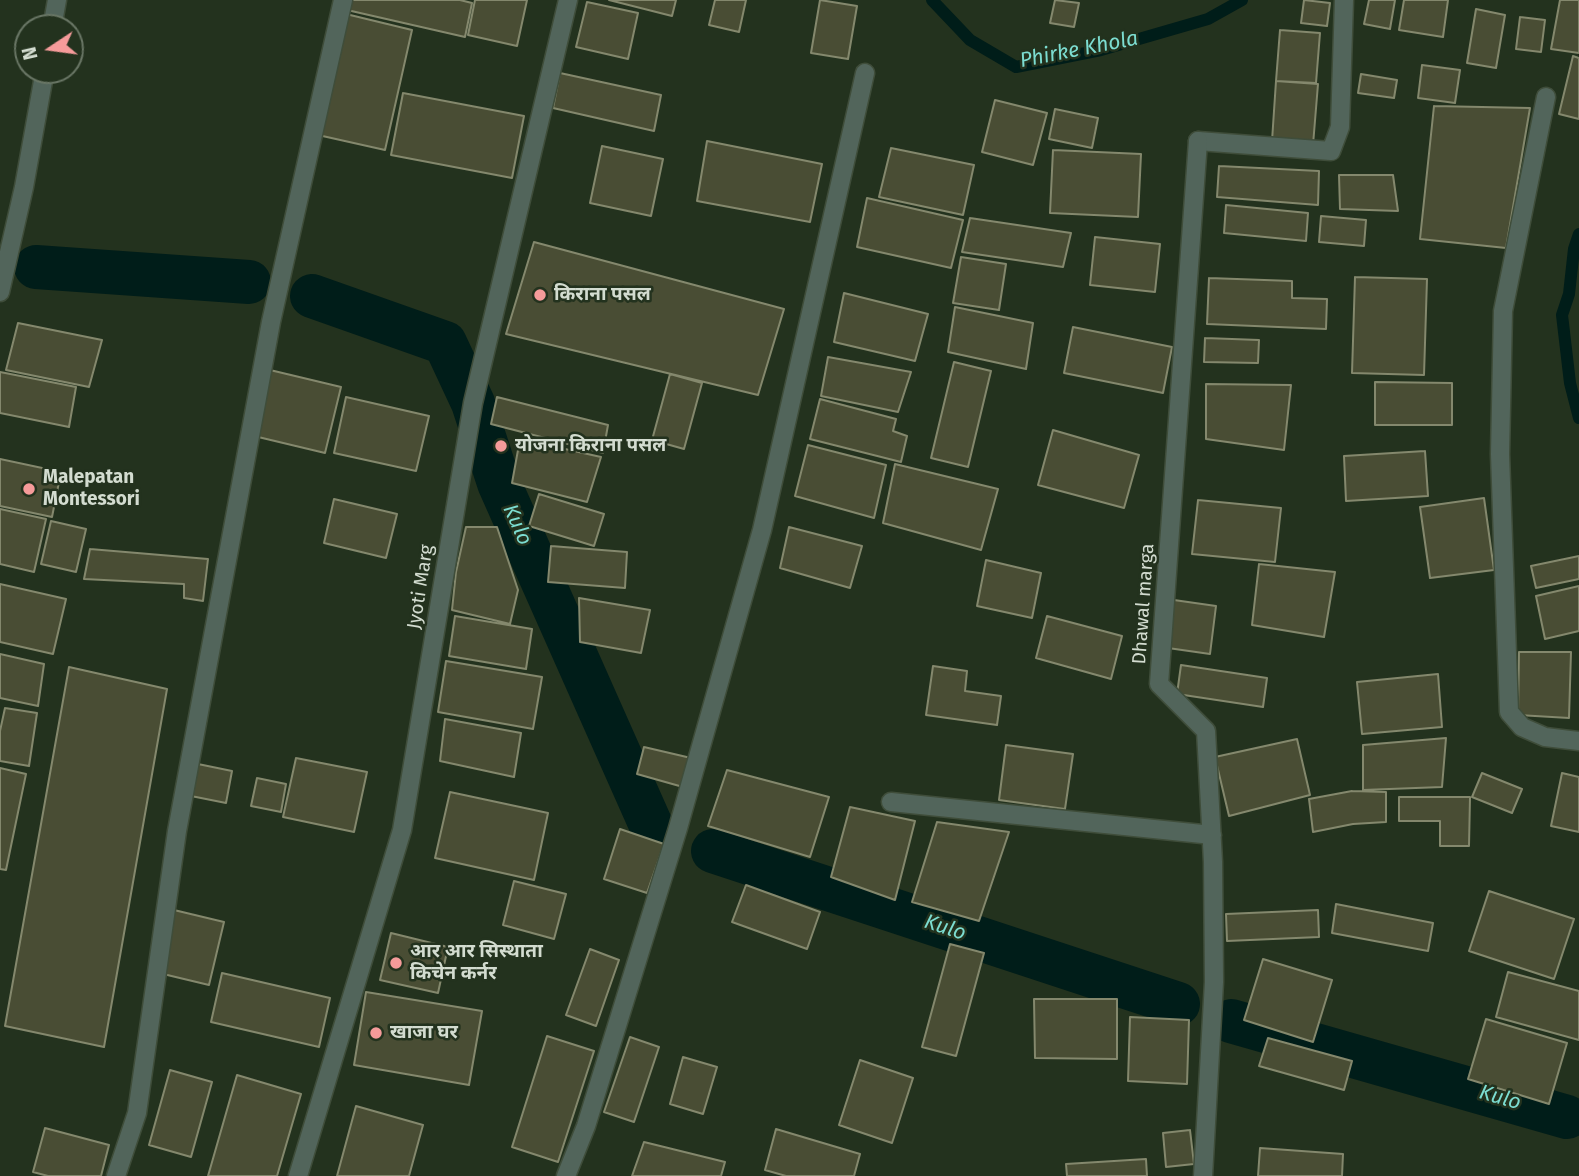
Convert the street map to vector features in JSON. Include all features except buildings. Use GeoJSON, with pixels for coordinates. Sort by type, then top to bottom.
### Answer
{"type":"FeatureCollection","features":[{"type":"Feature","properties":{"kind":"street"},"geometry":{"type":"LineString","coordinates":[[116,1176],[136,1113],[177,831],[269,335],[343,0]]}},
{"type":"Feature","properties":{"kind":"street","name":"Jyoti Marg"},"geometry":{"type":"LineString","coordinates":[[298,1176],[402,830],[473,403],[568,0]]}},
{"type":"Feature","properties":{"kind":"street","name":"Dhawal marga"},"geometry":{"type":"LineString","coordinates":[[1203,1176],[1214,982],[1212,835],[1206,731],[1159,684],[1198,141],[1331,151],[1340,127],[1344,0]]}},
{"type":"Feature","properties":{"kind":"street"},"geometry":{"type":"LineString","coordinates":[[566,1176],[586,1126],[678,828],[758,543],[865,73]]}},
{"type":"Feature","properties":{"kind":"street"},"geometry":{"type":"LineString","coordinates":[[0,292],[24,187],[42,84]]}},
{"type":"Feature","properties":{"kind":"street"},"geometry":{"type":"LineString","coordinates":[[1546,97],[1503,311],[1500,454],[1509,712],[1522,727],[1545,737],[1579,741]]}},
{"type":"Feature","properties":{"kind":"street"},"geometry":{"type":"LineString","coordinates":[[891,802],[1212,835]]}},
{"type":"Feature","properties":{"kind":"waterway","name":"Phirke Khola"},"geometry":{"type":"LineString","coordinates":[[932,0],[970,40],[1016,67],[1101,50],[1208,19],[1242,0]]}},
{"type":"Feature","properties":{"kind":"waterway","name":"Phirke Khola"},"geometry":{"type":"LineString","coordinates":[[1579,234],[1574,249],[1569,294],[1562,315],[1570,383],[1579,418]]}},
{"type":"Feature","properties":{"kind":"waterway","name":"Kulo"},"geometry":{"type":"LineString","coordinates":[[36,267],[249,282]]}},
{"type":"Feature","properties":{"kind":"waterway","name":"Kulo"},"geometry":{"type":"LineString","coordinates":[[312,296],[445,343],[473,403],[499,483],[654,832]]}},
{"type":"Feature","properties":{"kind":"waterway","name":"Kulo"},"geometry":{"type":"LineString","coordinates":[[713,851],[1178,1004]]}},
{"type":"Feature","properties":{"kind":"waterway","name":"Kulo"},"geometry":{"type":"LineString","coordinates":[[1231,1021],[1567,1117]]}},
{"type":"Feature","properties":{"kind":"place","name":"किराना पसल"},"geometry":{"type":"Point","coordinates":[540,295]}},
{"type":"Feature","properties":{"kind":"place","name":"योजना किराना पसल"},"geometry":{"type":"Point","coordinates":[501,446]}},
{"type":"Feature","properties":{"kind":"place","name":"Malepatan Montessori"},"geometry":{"type":"Point","coordinates":[29,489]}},
{"type":"Feature","properties":{"kind":"place","name":"आर आर सिस्थाता किचेन कर्नर"},"geometry":{"type":"Point","coordinates":[396,963]}},
{"type":"Feature","properties":{"kind":"place","name":"खाजा घर"},"geometry":{"type":"Point","coordinates":[376,1033]}}]}
